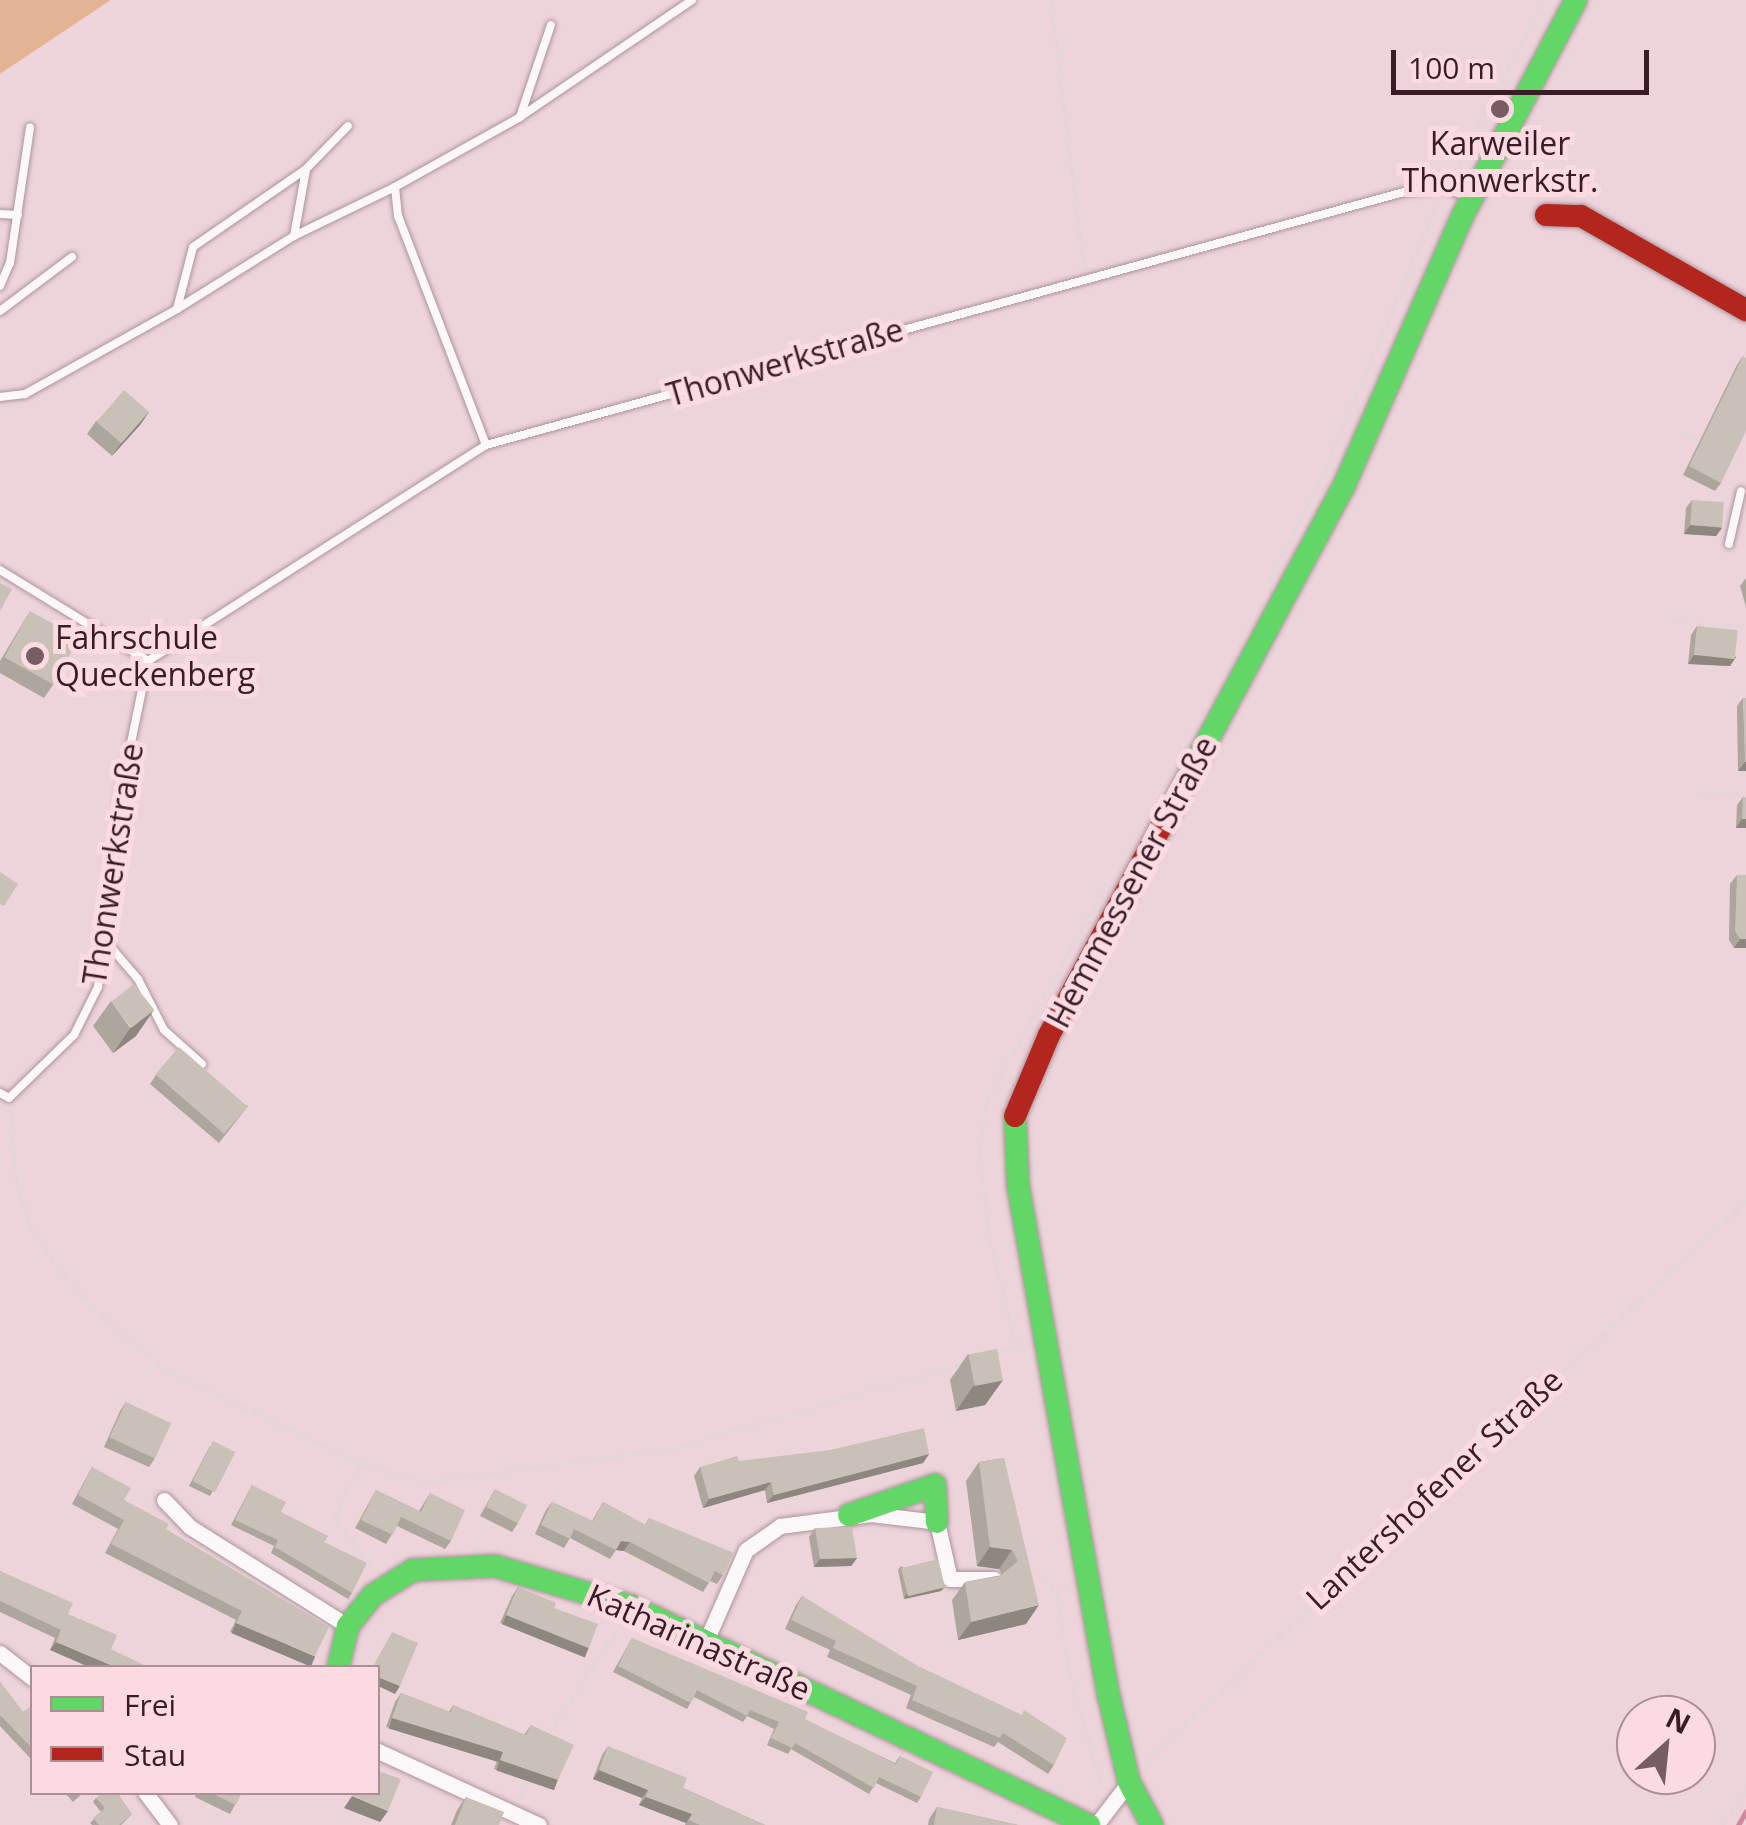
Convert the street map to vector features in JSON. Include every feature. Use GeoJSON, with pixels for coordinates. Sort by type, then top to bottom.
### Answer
{"type":"FeatureCollection","features":[{"type":"Feature","properties":{"kind":"main road","name":"Hemmessener Straße"},"geometry":{"type":"LineString","coordinates":[[1152,1825],[1121,1791],[1033,1348],[1014,1150],[1021,1094],[1343,488],[1472,198],[1576,0]]}},
{"type":"Feature","properties":{"kind":"main road"},"geometry":{"type":"LineString","coordinates":[[1546,215],[1582,216],[1746,310]]}},
{"type":"Feature","properties":{"kind":"main road"},"geometry":{"type":"LineString","coordinates":[[849,1516],[935,1485],[937,1522]]}},
{"type":"Feature","properties":{"kind":"main road","name":"Katharinastraße"},"geometry":{"type":"LineString","coordinates":[[339,1665],[348,1626],[385,1586],[413,1570],[496,1566],[556,1579],[631,1606],[1092,1825]]}},
{"type":"Feature","properties":{"kind":"street"},"geometry":{"type":"LineString","coordinates":[[164,1500],[190,1527],[348,1626]]}},
{"type":"Feature","properties":{"kind":"street"},"geometry":{"type":"LineString","coordinates":[[706,1641],[746,1550],[760,1534],[849,1516],[899,1514],[937,1522],[950,1579],[994,1580]]}},
{"type":"Feature","properties":{"kind":"street"},"geometry":{"type":"LineString","coordinates":[[0,1654],[30,1676]]}},
{"type":"Feature","properties":{"kind":"street"},"geometry":{"type":"LineString","coordinates":[[380,1752],[539,1825]]}},
{"type":"Feature","properties":{"kind":"street"},"geometry":{"type":"LineString","coordinates":[[1092,1825],[1121,1791]]}},
{"type":"Feature","properties":{"kind":"street"},"geometry":{"type":"LineString","coordinates":[[147,1795],[170,1825]]}},
{"type":"Feature","properties":{"kind":"lane"},"geometry":{"type":"LineString","coordinates":[[0,397],[24,394],[176,309],[294,236],[395,187],[520,116],[692,0]]}},
{"type":"Feature","properties":{"kind":"lane"},"geometry":{"type":"LineString","coordinates":[[520,116],[552,25]]}},
{"type":"Feature","properties":{"kind":"lane"},"geometry":{"type":"LineString","coordinates":[[176,309],[194,246],[306,168],[348,126]]}},
{"type":"Feature","properties":{"kind":"lane"},"geometry":{"type":"LineString","coordinates":[[0,286],[18,215],[30,127]]}},
{"type":"Feature","properties":{"kind":"lane"},"geometry":{"type":"LineString","coordinates":[[294,236],[306,168]]}},
{"type":"Feature","properties":{"kind":"lane"},"geometry":{"type":"LineString","coordinates":[[395,187],[398,216],[486,445]]}},
{"type":"Feature","properties":{"kind":"lane","name":"Thonwerkstraße"},"geometry":{"type":"LineString","coordinates":[[10,1098],[74,1036],[98,988],[120,796],[148,661],[486,445],[1404,192],[1445,188],[1472,198]]}},
{"type":"Feature","properties":{"kind":"lane"},"geometry":{"type":"LineString","coordinates":[[0,214],[18,215]]}},
{"type":"Feature","properties":{"kind":"lane"},"geometry":{"type":"LineString","coordinates":[[0,311],[72,257]]}},
{"type":"Feature","properties":{"kind":"lane"},"geometry":{"type":"LineString","coordinates":[[1728,544],[1745,489]]}},
{"type":"Feature","properties":{"kind":"lane"},"geometry":{"type":"LineString","coordinates":[[0,570],[148,661]]}},
{"type":"Feature","properties":{"kind":"lane"},"geometry":{"type":"LineString","coordinates":[[103,938],[138,980],[164,1030],[202,1064]]}},
{"type":"Feature","properties":{"kind":"lane"},"geometry":{"type":"LineString","coordinates":[[0,1093],[10,1098]]}},
{"type":"Feature","properties":{"kind":"path"},"geometry":{"type":"LineString","coordinates":[[1051,0],[1085,278]]}},
{"type":"Feature","properties":{"kind":"path"},"geometry":{"type":"LineString","coordinates":[[1445,188],[1469,150],[1544,0]]}},
{"type":"Feature","properties":{"kind":"path"},"geometry":{"type":"LineString","coordinates":[[1469,150],[1541,189],[1546,215]]}},
{"type":"Feature","properties":{"kind":"path"},"geometry":{"type":"LineString","coordinates":[[1678,431],[1712,448]]}},
{"type":"Feature","properties":{"kind":"path"},"geometry":{"type":"LineString","coordinates":[[1729,456],[1746,465]]}},
{"type":"Feature","properties":{"kind":"path"},"geometry":{"type":"LineString","coordinates":[[1670,622],[1746,627]]}},
{"type":"Feature","properties":{"kind":"path"},"geometry":{"type":"LineString","coordinates":[[1694,792],[1746,794]]}},
{"type":"Feature","properties":{"kind":"path"},"geometry":{"type":"LineString","coordinates":[[10,1098],[16,1177],[29,1224],[63,1275],[170,1372],[360,1463],[426,1482],[667,1450],[975,1360]]}},
{"type":"Feature","properties":{"kind":"path","name":"Lantershofener Straße"},"geometry":{"type":"LineString","coordinates":[[1121,1791],[1168,1738],[1746,1202]]}},
{"type":"Feature","properties":{"kind":"path"},"geometry":{"type":"LineString","coordinates":[[990,1355],[1033,1348]]}},
{"type":"Feature","properties":{"kind":"path"},"geometry":{"type":"LineString","coordinates":[[360,1463],[335,1518],[369,1559]]}},
{"type":"Feature","properties":{"kind":"path"},"geometry":{"type":"LineString","coordinates":[[1026,1576],[1043,1574],[1058,1596],[1095,1778],[1121,1791]]}},
{"type":"Feature","properties":{"kind":"path"},"geometry":{"type":"LineString","coordinates":[[1058,1596],[1070,1574]]}},
{"type":"Feature","properties":{"kind":"path"},"geometry":{"type":"LineString","coordinates":[[541,1747],[631,1606]]}},
{"type":"Feature","properties":{"kind":"path"},"geometry":{"type":"LineString","coordinates":[[522,1792],[528,1776]]}},
{"type":"Feature","properties":{"kind":"path"},"geometry":{"type":"LineString","coordinates":[[1722,1825],[1746,1790]]}},
{"type":"Feature","properties":{"kind":"shaded area"},"geometry":{"type":"Polygon","coordinates":[[[0,0],[111,0],[0,74],[0,0]]]}},
{"type":"Feature","properties":{"kind":"building"},"geometry":{"type":"Polygon","coordinates":[[[1743,356],[1746,431],[1721,483],[1689,466],[1743,356]]]}},
{"type":"Feature","properties":{"kind":"building"},"geometry":{"type":"Polygon","coordinates":[[[124,390],[149,412],[121,443],[96,422],[124,390]]]}},
{"type":"Feature","properties":{"kind":"building"},"geometry":{"type":"Polygon","coordinates":[[[1692,500],[1724,502],[1722,527],[1690,525],[1692,500]]]}},
{"type":"Feature","properties":{"kind":"building"},"geometry":{"type":"Polygon","coordinates":[[[0,583],[12,589],[0,611],[0,583]]]}},
{"type":"Feature","properties":{"kind":"building","name":"Fahrschule Queckenberg"},"geometry":{"type":"Polygon","coordinates":[[[30,611],[79,638],[53,685],[4,657],[30,611]]]}},
{"type":"Feature","properties":{"kind":"building"},"geometry":{"type":"Polygon","coordinates":[[[1697,626],[1738,630],[1735,659],[1694,655],[1697,626]]]}},
{"type":"Feature","properties":{"kind":"building"},"geometry":{"type":"Polygon","coordinates":[[[1746,698],[1746,762],[1745,762],[1746,698]]]}},
{"type":"Feature","properties":{"kind":"building"},"geometry":{"type":"Polygon","coordinates":[[[1746,797],[1746,819],[1742,819],[1746,797]]]}},
{"type":"Feature","properties":{"kind":"building"},"geometry":{"type":"Polygon","coordinates":[[[0,872],[18,884],[4,906],[0,904],[0,872]]]}},
{"type":"Feature","properties":{"kind":"building"},"geometry":{"type":"Polygon","coordinates":[[[1737,875],[1746,875],[1746,939],[1740,939],[1735,931],[1737,875]]]}},
{"type":"Feature","properties":{"kind":"building"},"geometry":{"type":"Polygon","coordinates":[[[134,984],[154,1010],[131,1028],[111,1002],[134,984]]]}},
{"type":"Feature","properties":{"kind":"building"},"geometry":{"type":"Polygon","coordinates":[[[179,1047],[248,1107],[224,1134],[155,1074],[179,1047]]]}},
{"type":"Feature","properties":{"kind":"building"},"geometry":{"type":"Polygon","coordinates":[[[997,1349],[1003,1380],[975,1386],[969,1355],[997,1349]]]}},
{"type":"Feature","properties":{"kind":"building"},"geometry":{"type":"Polygon","coordinates":[[[126,1402],[171,1423],[155,1458],[110,1437],[126,1402]]]}},
{"type":"Feature","properties":{"kind":"building"},"geometry":{"type":"Polygon","coordinates":[[[924,1428],[929,1454],[774,1495],[771,1482],[709,1499],[700,1467],[737,1456],[739,1461],[830,1450],[924,1428]]]}},
{"type":"Feature","properties":{"kind":"building"},"geometry":{"type":"Polygon","coordinates":[[[213,1441],[235,1452],[215,1492],[193,1481],[213,1441]]]}},
{"type":"Feature","properties":{"kind":"building"},"geometry":{"type":"Polygon","coordinates":[[[1004,1458],[1039,1605],[971,1622],[965,1582],[1000,1576],[1018,1561],[1012,1550],[990,1547],[979,1462],[1004,1458]]]}},
{"type":"Feature","properties":{"kind":"building"},"geometry":{"type":"Polygon","coordinates":[[[92,1467],[131,1488],[124,1500],[169,1524],[166,1529],[329,1627],[315,1656],[236,1623],[242,1611],[111,1544],[124,1520],[78,1495],[92,1467]]]}},
{"type":"Feature","properties":{"kind":"building"},"geometry":{"type":"Polygon","coordinates":[[[252,1485],[286,1502],[281,1512],[328,1536],[324,1542],[367,1563],[352,1593],[275,1547],[278,1540],[235,1520],[252,1485]]]}},
{"type":"Feature","properties":{"kind":"building"},"geometry":{"type":"Polygon","coordinates":[[[495,1489],[527,1505],[518,1523],[486,1507],[495,1489]]]}},
{"type":"Feature","properties":{"kind":"building"},"geometry":{"type":"Polygon","coordinates":[[[376,1490],[421,1512],[430,1493],[465,1510],[451,1541],[401,1517],[393,1535],[361,1520],[376,1490]]]}},
{"type":"Feature","properties":{"kind":"building"},"geometry":{"type":"Polygon","coordinates":[[[552,1502],[593,1521],[603,1502],[646,1525],[649,1518],[734,1553],[723,1575],[715,1571],[709,1583],[630,1542],[621,1541],[616,1550],[574,1529],[570,1539],[541,1525],[552,1502]]]}},
{"type":"Feature","properties":{"kind":"building"},"geometry":{"type":"Polygon","coordinates":[[[852,1527],[857,1558],[820,1559],[815,1528],[852,1527]]]}},
{"type":"Feature","properties":{"kind":"building"},"geometry":{"type":"Polygon","coordinates":[[[938,1559],[945,1587],[908,1596],[901,1568],[938,1559]]]}},
{"type":"Feature","properties":{"kind":"building"},"geometry":{"type":"Polygon","coordinates":[[[0,1571],[73,1603],[68,1614],[117,1635],[111,1649],[144,1665],[111,1665],[56,1642],[61,1630],[0,1601],[0,1571]]]}},
{"type":"Feature","properties":{"kind":"building"},"geometry":{"type":"Polygon","coordinates":[[[518,1587],[556,1603],[554,1608],[598,1624],[589,1648],[506,1615],[518,1587]]]}},
{"type":"Feature","properties":{"kind":"building"},"geometry":{"type":"Polygon","coordinates":[[[802,1596],[918,1666],[1022,1715],[1024,1710],[1067,1738],[1054,1765],[1003,1733],[1000,1738],[912,1700],[917,1686],[833,1648],[836,1641],[791,1620],[802,1596]]]}},
{"type":"Feature","properties":{"kind":"building"},"geometry":{"type":"Polygon","coordinates":[[[392,1632],[418,1643],[400,1686],[380,1678],[380,1665],[374,1665],[392,1632]]]}},
{"type":"Feature","properties":{"kind":"building"},"geometry":{"type":"Polygon","coordinates":[[[632,1638],[808,1712],[805,1719],[896,1764],[900,1756],[933,1772],[921,1797],[879,1777],[874,1788],[795,1743],[792,1748],[771,1738],[779,1722],[750,1710],[747,1716],[697,1690],[691,1703],[618,1666],[632,1638]]]}},
{"type":"Feature","properties":{"kind":"building"},"geometry":{"type":"Polygon","coordinates":[[[0,1682],[23,1712],[30,1707],[30,1746],[1,1716],[0,1682]]]}},
{"type":"Feature","properties":{"kind":"building"},"geometry":{"type":"Polygon","coordinates":[[[401,1693],[451,1712],[453,1705],[526,1735],[531,1725],[574,1745],[558,1780],[500,1760],[503,1752],[392,1718],[401,1693]]]}},
{"type":"Feature","properties":{"kind":"building"},"geometry":{"type":"Polygon","coordinates":[[[608,1746],[687,1778],[683,1788],[765,1825],[700,1825],[689,1820],[692,1814],[646,1797],[648,1790],[599,1770],[608,1746]]]}},
{"type":"Feature","properties":{"kind":"building"},"geometry":{"type":"Polygon","coordinates":[[[380,1772],[401,1779],[388,1811],[352,1796],[380,1795],[380,1772]]]}},
{"type":"Feature","properties":{"kind":"building"},"geometry":{"type":"Polygon","coordinates":[[[119,1795],[132,1814],[119,1825],[99,1825],[93,1818],[105,1808],[96,1798],[119,1795]]]}},
{"type":"Feature","properties":{"kind":"building"},"geometry":{"type":"Polygon","coordinates":[[[215,1795],[241,1795],[236,1805],[215,1795]]]}},
{"type":"Feature","properties":{"kind":"building"},"geometry":{"type":"Polygon","coordinates":[[[466,1797],[504,1812],[499,1825],[455,1825],[466,1797]]]}},
{"type":"Feature","properties":{"kind":"building"},"geometry":{"type":"Polygon","coordinates":[[[937,1807],[1018,1825],[934,1825],[937,1807]]]}},
{"type":"Feature","properties":{"kind":"waterway"},"geometry":{"type":"LineString","coordinates":[[1738,1825],[1746,1811]]}},
{"type":"Feature","properties":{"kind":"traffic: fast"},"geometry":{"type":"LineString","coordinates":[[1161,827],[1343,488],[1463,215],[1576,0]]}},
{"type":"Feature","properties":{"kind":"traffic: fast"},"geometry":{"type":"LineString","coordinates":[[1015,1116],[1018,1185],[1108,1693],[1129,1782],[1152,1825]]}},
{"type":"Feature","properties":{"kind":"traffic: fast"},"geometry":{"type":"LineString","coordinates":[[849,1515],[935,1485],[937,1522]]}},
{"type":"Feature","properties":{"kind":"traffic: fast"},"geometry":{"type":"LineString","coordinates":[[339,1665],[348,1626],[373,1595],[413,1570],[495,1566],[631,1606],[1089,1825]]}},
{"type":"Feature","properties":{"kind":"traffic: jam"},"geometry":{"type":"LineString","coordinates":[[1546,215],[1581,216],[1746,310]]}},
{"type":"Feature","properties":{"kind":"traffic: jam"},"geometry":{"type":"LineString","coordinates":[[1015,1116],[1049,1035],[1161,827]]}},
{"type":"Feature","properties":{"kind":"place","name":"Karweiler Thonwerkstr."},"geometry":{"type":"Point","coordinates":[1500,109]}},
{"type":"Feature","properties":{"kind":"place","name":"Fahrschule Queckenberg"},"geometry":{"type":"Point","coordinates":[35,656]}}]}
